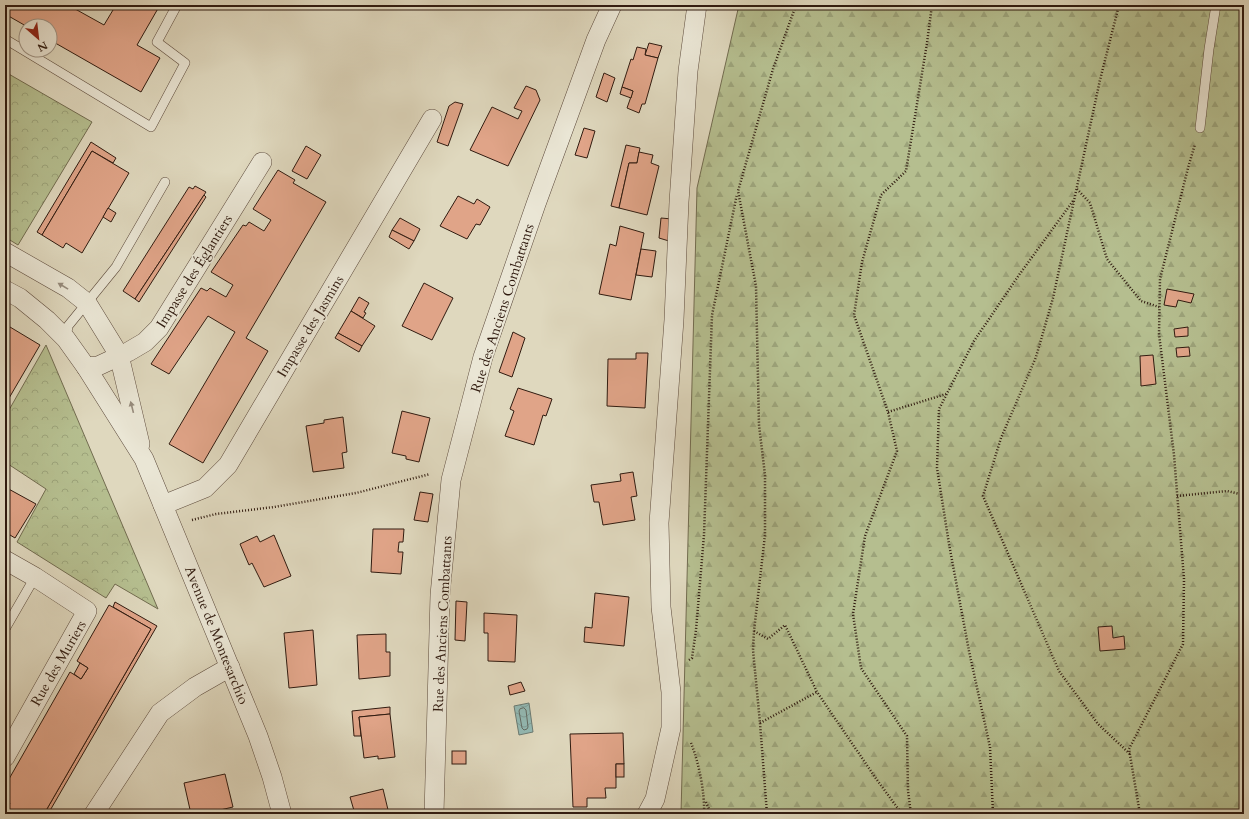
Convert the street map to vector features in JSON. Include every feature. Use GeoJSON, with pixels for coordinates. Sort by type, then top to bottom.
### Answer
{"type":"FeatureCollection","features":[{"type":"Feature","properties":{"kind":"street","name":"Rue des Anciens Combattants"},"geometry":{"type":"LineString","coordinates":[[434,814],[440,595],[451,480],[483,356],[536,204],[591,55],[612,5]]}},
{"type":"Feature","properties":{"kind":"street"},"geometry":{"type":"LineString","coordinates":[[648,814],[655,799],[671,728],[671,692],[661,607],[659,523],[674,320],[679,202],[688,71],[697,5]]}},
{"type":"Feature","properties":{"kind":"street","name":"Impasse des Jasmins"},"geometry":{"type":"LineString","coordinates":[[163,505],[205,488],[228,465],[432,119]]}},
{"type":"Feature","properties":{"kind":"street","name":"Impasse des Églantiers"},"geometry":{"type":"LineString","coordinates":[[86,367],[98,366],[144,342],[159,328],[262,162]]}},
{"type":"Feature","properties":{"kind":"street","name":"Avenue de Montesarchio"},"geometry":{"type":"LineString","coordinates":[[5,252],[68,288],[87,303],[119,355],[144,459],[258,736],[272,777],[282,814]]}},
{"type":"Feature","properties":{"kind":"street","name":"Avenue de Montesarchio"},"geometry":{"type":"LineString","coordinates":[[5,290],[20,298],[47,320],[66,339],[86,367],[144,459]]}},
{"type":"Feature","properties":{"kind":"street","name":"Rue des Muriers"},"geometry":{"type":"LineString","coordinates":[[5,560],[35,577],[87,611],[5,757]]}},
{"type":"Feature","properties":{"kind":"street"},"geometry":{"type":"LineString","coordinates":[[94,814],[160,713],[195,687],[230,667]]}},
{"type":"Feature","properties":{"kind":"lane"},"geometry":{"type":"LineString","coordinates":[[5,39],[151,127],[185,63],[157,42],[176,5]]}},
{"type":"Feature","properties":{"kind":"lane"},"geometry":{"type":"LineString","coordinates":[[1200,128],[1209,49],[1216,5]]}},
{"type":"Feature","properties":{"kind":"lane"},"geometry":{"type":"LineString","coordinates":[[66,339],[68,326],[116,268],[165,182]]}},
{"type":"Feature","properties":{"kind":"lane"},"geometry":{"type":"LineString","coordinates":[[5,629],[35,577]]}},
{"type":"Feature","properties":{"kind":"path"},"geometry":{"type":"LineString","coordinates":[[669,677],[692,658],[696,630],[704,535],[712,315],[738,191],[773,69],[796,5]]}},
{"type":"Feature","properties":{"kind":"path"},"geometry":{"type":"LineString","coordinates":[[911,814],[908,791],[907,736],[861,668],[853,614],[865,536],[897,451],[888,412],[854,315],[862,262],[882,195],[906,171],[928,43],[932,5]]}},
{"type":"Feature","properties":{"kind":"path"},"geometry":{"type":"LineString","coordinates":[[1119,5],[1100,80],[1053,298],[1036,357],[1001,438],[982,496],[1059,671],[1098,724],[1130,754]]}},
{"type":"Feature","properties":{"kind":"path"},"geometry":{"type":"LineString","coordinates":[[1140,814],[1129,749],[1183,644],[1184,579],[1174,456],[1159,334],[1159,306],[1160,279],[1188,168],[1200,128]]}},
{"type":"Feature","properties":{"kind":"path"},"geometry":{"type":"LineString","coordinates":[[1077,190],[1090,203],[1107,258],[1141,301],[1159,306]]}},
{"type":"Feature","properties":{"kind":"path"},"geometry":{"type":"LineString","coordinates":[[738,191],[756,286],[760,425],[765,475],[765,534],[753,650],[767,814]]}},
{"type":"Feature","properties":{"kind":"path"},"geometry":{"type":"LineString","coordinates":[[993,814],[990,747],[949,544],[937,468],[939,409],[974,341],[1019,275],[1074,199]]}},
{"type":"Feature","properties":{"kind":"path"},"geometry":{"type":"LineString","coordinates":[[888,412],[947,394]]}},
{"type":"Feature","properties":{"kind":"path"},"geometry":{"type":"LineString","coordinates":[[171,524],[216,514],[274,507],[356,493],[432,474]]}},
{"type":"Feature","properties":{"kind":"path"},"geometry":{"type":"LineString","coordinates":[[1177,496],[1227,491],[1244,495]]}},
{"type":"Feature","properties":{"kind":"path"},"geometry":{"type":"LineString","coordinates":[[754,631],[768,639],[785,625],[817,692],[876,780],[902,814]]}},
{"type":"Feature","properties":{"kind":"path"},"geometry":{"type":"LineString","coordinates":[[760,723],[817,692]]}},
{"type":"Feature","properties":{"kind":"path"},"geometry":{"type":"LineString","coordinates":[[688,736],[694,751],[705,800],[711,814]]}},
{"type":"Feature","properties":{"kind":"path"},"geometry":{"type":"LineString","coordinates":[[704,814],[705,800]]}},
{"type":"Feature","properties":{"kind":"green space"},"geometry":{"type":"Polygon","coordinates":[[[739,5],[1244,5],[1244,814],[681,814],[697,188],[739,5]]]}},
{"type":"Feature","properties":{"kind":"green space"},"geometry":{"type":"Polygon","coordinates":[[[7,73],[92,122],[18,245],[5,237],[5,78],[7,73]]]}},
{"type":"Feature","properties":{"kind":"green space"},"geometry":{"type":"Polygon","coordinates":[[[46,345],[158,609],[115,584],[106,598],[17,542],[46,489],[5,462],[5,417],[46,345]]]}},
{"type":"Feature","properties":{"kind":"water"},"geometry":{"type":"Polygon","coordinates":[[[529,703],[533,732],[519,735],[514,706],[529,703]]]}},
{"type":"Feature","properties":{"kind":"building"},"geometry":{"type":"Polygon","coordinates":[[[5,5],[68,5],[104,25],[116,5],[160,5],[137,45],[160,58],[141,92],[58,45],[58,18],[18,18],[18,21],[5,14],[5,5]]]}},
{"type":"Feature","properties":{"kind":"building"},"geometry":{"type":"Polygon","coordinates":[[[649,43],[662,46],[658,58],[645,55],[649,43]]]}},
{"type":"Feature","properties":{"kind":"building"},"geometry":{"type":"Polygon","coordinates":[[[637,47],[646,49],[645,55],[658,58],[645,104],[642,104],[639,113],[627,108],[633,91],[622,87],[631,59],[633,60],[637,47]]]}},
{"type":"Feature","properties":{"kind":"building"},"geometry":{"type":"Polygon","coordinates":[[[604,73],[615,78],[607,102],[596,97],[604,73]]]}},
{"type":"Feature","properties":{"kind":"building"},"geometry":{"type":"Polygon","coordinates":[[[526,86],[536,90],[540,100],[508,166],[470,150],[492,107],[518,119],[522,111],[514,108],[526,86]]]}},
{"type":"Feature","properties":{"kind":"building"},"geometry":{"type":"Polygon","coordinates":[[[622,87],[633,91],[631,98],[620,94],[622,87]]]}},
{"type":"Feature","properties":{"kind":"building"},"geometry":{"type":"Polygon","coordinates":[[[455,102],[463,104],[448,146],[437,142],[449,106],[455,102]]]}},
{"type":"Feature","properties":{"kind":"building"},"geometry":{"type":"Polygon","coordinates":[[[584,128],[595,131],[587,158],[575,155],[584,128]]]}},
{"type":"Feature","properties":{"kind":"building"},"geometry":{"type":"Polygon","coordinates":[[[91,142],[116,158],[113,163],[92,151],[42,235],[37,232],[91,142]]]}},
{"type":"Feature","properties":{"kind":"building"},"geometry":{"type":"Polygon","coordinates":[[[626,145],[640,148],[637,163],[629,163],[619,208],[611,206],[626,145]]]}},
{"type":"Feature","properties":{"kind":"building"},"geometry":{"type":"Polygon","coordinates":[[[306,146],[321,155],[307,179],[292,171],[306,146]]]}},
{"type":"Feature","properties":{"kind":"building"},"geometry":{"type":"Polygon","coordinates":[[[92,151],[129,173],[82,253],[66,243],[63,248],[42,235],[92,151]]]}},
{"type":"Feature","properties":{"kind":"building"},"geometry":{"type":"Polygon","coordinates":[[[639,152],[653,155],[651,163],[659,166],[647,215],[619,208],[629,163],[637,163],[639,152]]]}},
{"type":"Feature","properties":{"kind":"building"},"geometry":{"type":"Polygon","coordinates":[[[278,170],[295,180],[293,183],[326,202],[246,338],[268,351],[203,463],[169,444],[235,332],[208,316],[169,374],[151,364],[201,288],[207,291],[210,288],[226,297],[233,285],[211,272],[243,225],[246,226],[249,222],[264,231],[271,220],[253,209],[278,170]]]}},
{"type":"Feature","properties":{"kind":"building"},"geometry":{"type":"Polygon","coordinates":[[[195,186],[206,192],[135,299],[123,291],[189,187],[193,189],[195,186]]]}},
{"type":"Feature","properties":{"kind":"building"},"geometry":{"type":"Polygon","coordinates":[[[204,195],[206,197],[139,302],[135,299],[204,195]]]}},
{"type":"Feature","properties":{"kind":"building"},"geometry":{"type":"Polygon","coordinates":[[[458,196],[474,204],[477,199],[490,207],[480,225],[476,224],[467,239],[440,226],[458,196]]]}},
{"type":"Feature","properties":{"kind":"building"},"geometry":{"type":"Polygon","coordinates":[[[108,208],[116,213],[111,222],[103,217],[108,208]]]}},
{"type":"Feature","properties":{"kind":"building"},"geometry":{"type":"Polygon","coordinates":[[[400,218],[420,229],[414,241],[392,230],[400,218]]]}},
{"type":"Feature","properties":{"kind":"building"},"geometry":{"type":"Polygon","coordinates":[[[661,218],[672,219],[669,241],[659,238],[661,218]]]}},
{"type":"Feature","properties":{"kind":"building"},"geometry":{"type":"Polygon","coordinates":[[[620,226],[644,233],[631,300],[599,294],[610,244],[616,246],[620,226]]]}},
{"type":"Feature","properties":{"kind":"building"},"geometry":{"type":"Polygon","coordinates":[[[392,230],[414,241],[409,249],[389,237],[392,230]]]}},
{"type":"Feature","properties":{"kind":"building"},"geometry":{"type":"Polygon","coordinates":[[[641,249],[656,251],[652,277],[636,275],[641,249]]]}},
{"type":"Feature","properties":{"kind":"building"},"geometry":{"type":"Polygon","coordinates":[[[424,283],[453,298],[432,340],[402,326],[424,283]]]}},
{"type":"Feature","properties":{"kind":"building"},"geometry":{"type":"Polygon","coordinates":[[[1167,289],[1194,294],[1191,303],[1178,300],[1176,307],[1164,305],[1167,289]]]}},
{"type":"Feature","properties":{"kind":"building"},"geometry":{"type":"Polygon","coordinates":[[[359,297],[369,303],[364,312],[366,313],[363,318],[351,311],[359,297]]]}},
{"type":"Feature","properties":{"kind":"building"},"geometry":{"type":"Polygon","coordinates":[[[351,311],[375,326],[362,346],[338,333],[351,311]]]}},
{"type":"Feature","properties":{"kind":"building"},"geometry":{"type":"Polygon","coordinates":[[[5,324],[40,345],[5,405],[5,324]]]}},
{"type":"Feature","properties":{"kind":"building"},"geometry":{"type":"Polygon","coordinates":[[[1188,327],[1188,336],[1175,337],[1174,329],[1188,327]]]}},
{"type":"Feature","properties":{"kind":"building"},"geometry":{"type":"Polygon","coordinates":[[[513,332],[525,338],[512,377],[499,372],[513,332]]]}},
{"type":"Feature","properties":{"kind":"building"},"geometry":{"type":"Polygon","coordinates":[[[338,333],[362,346],[359,352],[335,338],[338,333]]]}},
{"type":"Feature","properties":{"kind":"building"},"geometry":{"type":"Polygon","coordinates":[[[1189,347],[1190,356],[1177,357],[1176,348],[1189,347]]]}},
{"type":"Feature","properties":{"kind":"building"},"geometry":{"type":"Polygon","coordinates":[[[636,353],[648,353],[645,408],[607,406],[608,359],[636,359],[636,353]]]}},
{"type":"Feature","properties":{"kind":"building"},"geometry":{"type":"Polygon","coordinates":[[[1153,355],[1156,384],[1141,386],[1140,356],[1153,355]]]}},
{"type":"Feature","properties":{"kind":"building"},"geometry":{"type":"Polygon","coordinates":[[[518,388],[552,399],[546,416],[543,415],[534,445],[505,436],[514,411],[510,409],[518,388]]]}},
{"type":"Feature","properties":{"kind":"building"},"geometry":{"type":"Polygon","coordinates":[[[402,411],[430,418],[419,462],[406,459],[406,456],[392,453],[402,411]]]}},
{"type":"Feature","properties":{"kind":"building"},"geometry":{"type":"Polygon","coordinates":[[[343,417],[347,452],[342,453],[344,468],[313,472],[306,426],[324,423],[324,420],[343,417]]]}},
{"type":"Feature","properties":{"kind":"building"},"geometry":{"type":"Polygon","coordinates":[[[633,472],[637,496],[631,497],[635,520],[603,525],[599,502],[594,502],[591,485],[621,481],[620,474],[633,472]]]}},
{"type":"Feature","properties":{"kind":"building"},"geometry":{"type":"Polygon","coordinates":[[[5,487],[36,504],[15,538],[5,532],[5,487]]]}},
{"type":"Feature","properties":{"kind":"building"},"geometry":{"type":"Polygon","coordinates":[[[420,492],[433,494],[428,522],[414,520],[420,492]]]}},
{"type":"Feature","properties":{"kind":"building"},"geometry":{"type":"Polygon","coordinates":[[[373,529],[404,529],[403,542],[399,542],[398,552],[403,552],[401,574],[371,572],[373,529]]]}},
{"type":"Feature","properties":{"kind":"building"},"geometry":{"type":"Polygon","coordinates":[[[274,535],[291,576],[264,587],[252,563],[249,565],[240,544],[257,536],[260,542],[274,535]]]}},
{"type":"Feature","properties":{"kind":"building"},"geometry":{"type":"Polygon","coordinates":[[[595,593],[629,597],[624,646],[584,642],[585,627],[592,628],[595,593]]]}},
{"type":"Feature","properties":{"kind":"building"},"geometry":{"type":"Polygon","coordinates":[[[456,601],[467,602],[465,641],[455,640],[456,601]]]}},
{"type":"Feature","properties":{"kind":"building"},"geometry":{"type":"Polygon","coordinates":[[[115,602],[157,626],[48,814],[44,814],[151,629],[113,607],[115,602]]]}},
{"type":"Feature","properties":{"kind":"building"},"geometry":{"type":"Polygon","coordinates":[[[109,605],[151,629],[44,814],[5,814],[10,803],[5,800],[5,786],[70,672],[81,679],[88,668],[77,661],[109,605]]]}},
{"type":"Feature","properties":{"kind":"building"},"geometry":{"type":"Polygon","coordinates":[[[484,613],[517,615],[515,662],[488,661],[488,633],[484,633],[484,613]]]}},
{"type":"Feature","properties":{"kind":"building"},"geometry":{"type":"Polygon","coordinates":[[[1112,626],[1113,638],[1124,636],[1125,649],[1100,651],[1098,627],[1112,626]]]}},
{"type":"Feature","properties":{"kind":"building"},"geometry":{"type":"Polygon","coordinates":[[[313,630],[317,685],[289,688],[284,633],[313,630]]]}},
{"type":"Feature","properties":{"kind":"building"},"geometry":{"type":"Polygon","coordinates":[[[386,634],[386,652],[390,652],[390,676],[359,679],[357,635],[386,634]]]}},
{"type":"Feature","properties":{"kind":"building"},"geometry":{"type":"Polygon","coordinates":[[[80,663],[88,668],[81,679],[74,674],[80,663]]]}},
{"type":"Feature","properties":{"kind":"building"},"geometry":{"type":"Polygon","coordinates":[[[521,682],[525,691],[510,695],[508,686],[521,682]]]}},
{"type":"Feature","properties":{"kind":"building"},"geometry":{"type":"Polygon","coordinates":[[[390,707],[390,714],[359,717],[361,736],[354,736],[352,711],[390,707]]]}},
{"type":"Feature","properties":{"kind":"building"},"geometry":{"type":"Polygon","coordinates":[[[390,714],[395,757],[378,759],[378,756],[364,758],[359,717],[390,714]]]}},
{"type":"Feature","properties":{"kind":"building"},"geometry":{"type":"Polygon","coordinates":[[[623,733],[624,764],[616,764],[616,788],[605,788],[606,798],[587,798],[587,807],[573,807],[570,734],[623,733]]]}},
{"type":"Feature","properties":{"kind":"building"},"geometry":{"type":"Polygon","coordinates":[[[452,751],[466,751],[466,764],[452,764],[452,751]]]}},
{"type":"Feature","properties":{"kind":"building"},"geometry":{"type":"Polygon","coordinates":[[[616,764],[624,764],[624,777],[616,777],[616,764]]]}},
{"type":"Feature","properties":{"kind":"building"},"geometry":{"type":"Polygon","coordinates":[[[225,774],[233,807],[203,814],[191,814],[184,783],[225,774]]]}},
{"type":"Feature","properties":{"kind":"building"},"geometry":{"type":"Polygon","coordinates":[[[383,789],[389,814],[355,814],[350,797],[383,789]]]}}]}
